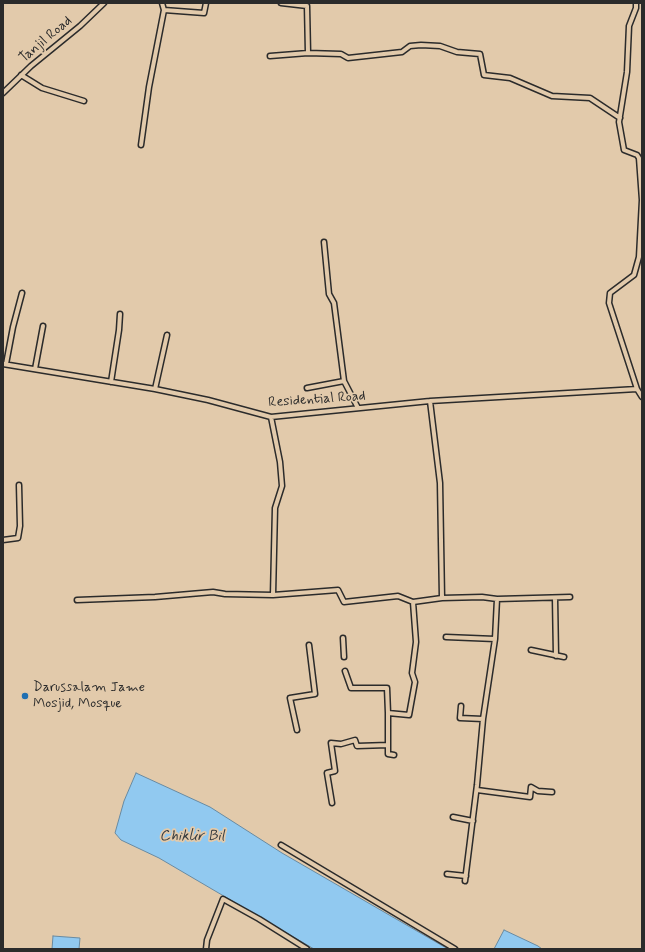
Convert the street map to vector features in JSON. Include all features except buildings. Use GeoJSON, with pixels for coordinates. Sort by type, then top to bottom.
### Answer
{"type":"FeatureCollection","features":[{"type":"Feature","properties":{"kind":"street","name":"Tanjil Road"},"geometry":{"type":"LineString","coordinates":[[3,94],[21,75],[80,26],[104,3]]}},
{"type":"Feature","properties":{"kind":"street"},"geometry":{"type":"LineString","coordinates":[[141,146],[149,87],[164,10],[162,3]]}},
{"type":"Feature","properties":{"kind":"street"},"geometry":{"type":"LineString","coordinates":[[164,10],[204,13],[206,3]]}},
{"type":"Feature","properties":{"kind":"street"},"geometry":{"type":"LineString","coordinates":[[281,3],[307,6],[308,53]]}},
{"type":"Feature","properties":{"kind":"street"},"geometry":{"type":"LineString","coordinates":[[636,3],[629,26],[627,72],[620,118],[624,150],[637,155],[639,158],[642,200],[639,257],[634,275],[610,293],[609,303],[637,389],[642,397]]}},
{"type":"Feature","properties":{"kind":"street"},"geometry":{"type":"LineString","coordinates":[[270,56],[308,53],[341,54],[348,58],[402,52],[410,46],[440,46],[457,52],[480,54],[484,75],[510,78],[552,96],[590,98],[620,118]]}},
{"type":"Feature","properties":{"kind":"street"},"geometry":{"type":"LineString","coordinates":[[21,75],[42,88],[84,101]]}},
{"type":"Feature","properties":{"kind":"street"},"geometry":{"type":"LineString","coordinates":[[324,242],[329,294],[334,302],[344,381],[358,408]]}},
{"type":"Feature","properties":{"kind":"street"},"geometry":{"type":"LineString","coordinates":[[5,364],[22,294]]}},
{"type":"Feature","properties":{"kind":"street"},"geometry":{"type":"LineString","coordinates":[[111,382],[120,314]]}},
{"type":"Feature","properties":{"kind":"street"},"geometry":{"type":"LineString","coordinates":[[35,369],[43,326]]}},
{"type":"Feature","properties":{"kind":"street"},"geometry":{"type":"LineString","coordinates":[[155,389],[168,334]]}},
{"type":"Feature","properties":{"kind":"street","name":"Residential Road"},"geometry":{"type":"LineString","coordinates":[[5,364],[155,389],[208,400],[270,417],[430,401],[637,389]]}},
{"type":"Feature","properties":{"kind":"street"},"geometry":{"type":"LineString","coordinates":[[307,388],[344,381]]}},
{"type":"Feature","properties":{"kind":"street"},"geometry":{"type":"LineString","coordinates":[[430,401],[440,484],[442,598]]}},
{"type":"Feature","properties":{"kind":"street"},"geometry":{"type":"LineString","coordinates":[[270,417],[280,462],[282,486],[275,508],[273,595]]}},
{"type":"Feature","properties":{"kind":"street"},"geometry":{"type":"LineString","coordinates":[[3,540],[18,538],[20,526],[19,485]]}},
{"type":"Feature","properties":{"kind":"street"},"geometry":{"type":"LineString","coordinates":[[77,600],[155,597],[213,592],[224,594],[273,595],[338,590],[344,602],[398,596],[413,602],[442,598],[482,597],[497,599],[570,597]]}},
{"type":"Feature","properties":{"kind":"street"},"geometry":{"type":"LineString","coordinates":[[555,598],[556,656]]}},
{"type":"Feature","properties":{"kind":"street"},"geometry":{"type":"LineString","coordinates":[[447,874],[465,878],[473,821],[483,719],[495,639],[497,599]]}},
{"type":"Feature","properties":{"kind":"street"},"geometry":{"type":"LineString","coordinates":[[388,713],[409,715],[415,682],[412,674],[416,642],[413,602]]}},
{"type":"Feature","properties":{"kind":"street"},"geometry":{"type":"LineString","coordinates":[[446,637],[495,639]]}},
{"type":"Feature","properties":{"kind":"street"},"geometry":{"type":"LineString","coordinates":[[343,638],[344,656]]}},
{"type":"Feature","properties":{"kind":"street"},"geometry":{"type":"LineString","coordinates":[[297,730],[290,698],[315,694],[309,646]]}},
{"type":"Feature","properties":{"kind":"street"},"geometry":{"type":"LineString","coordinates":[[531,650],[564,657]]}},
{"type":"Feature","properties":{"kind":"street"},"geometry":{"type":"LineString","coordinates":[[345,671],[351,688],[387,688],[388,754],[394,755]]}},
{"type":"Feature","properties":{"kind":"street"},"geometry":{"type":"LineString","coordinates":[[461,706],[460,718],[483,719]]}},
{"type":"Feature","properties":{"kind":"street"},"geometry":{"type":"LineString","coordinates":[[332,803],[327,773],[335,771],[331,743],[341,744],[355,740],[357,746],[388,745]]}},
{"type":"Feature","properties":{"kind":"street"},"geometry":{"type":"LineString","coordinates":[[476,790],[530,797],[531,787],[538,791],[552,792]]}},
{"type":"Feature","properties":{"kind":"street"},"geometry":{"type":"LineString","coordinates":[[453,817],[473,821]]}},
{"type":"Feature","properties":{"kind":"street"},"geometry":{"type":"LineString","coordinates":[[281,845],[455,949]]}},
{"type":"Feature","properties":{"kind":"street"},"geometry":{"type":"LineString","coordinates":[[206,949],[207,940],[223,899],[259,919],[307,949]]}},
{"type":"Feature","properties":{"kind":"water","name":"Chiklir Bil"},"geometry":{"type":"Polygon","coordinates":[[[136,773],[210,807],[282,853],[448,949],[314,949],[159,858],[121,840],[115,833],[124,801],[136,773]]]}},
{"type":"Feature","properties":{"kind":"water"},"geometry":{"type":"Polygon","coordinates":[[[504,930],[538,946],[542,949],[494,949],[504,930]]]}},
{"type":"Feature","properties":{"kind":"water"},"geometry":{"type":"Polygon","coordinates":[[[53,936],[80,938],[79,949],[52,949],[53,936]]]}},
{"type":"Feature","properties":{"kind":"place","name":"Darussalam Jame Mosjid, Mosque"},"geometry":{"type":"Point","coordinates":[25,696]}}]}
